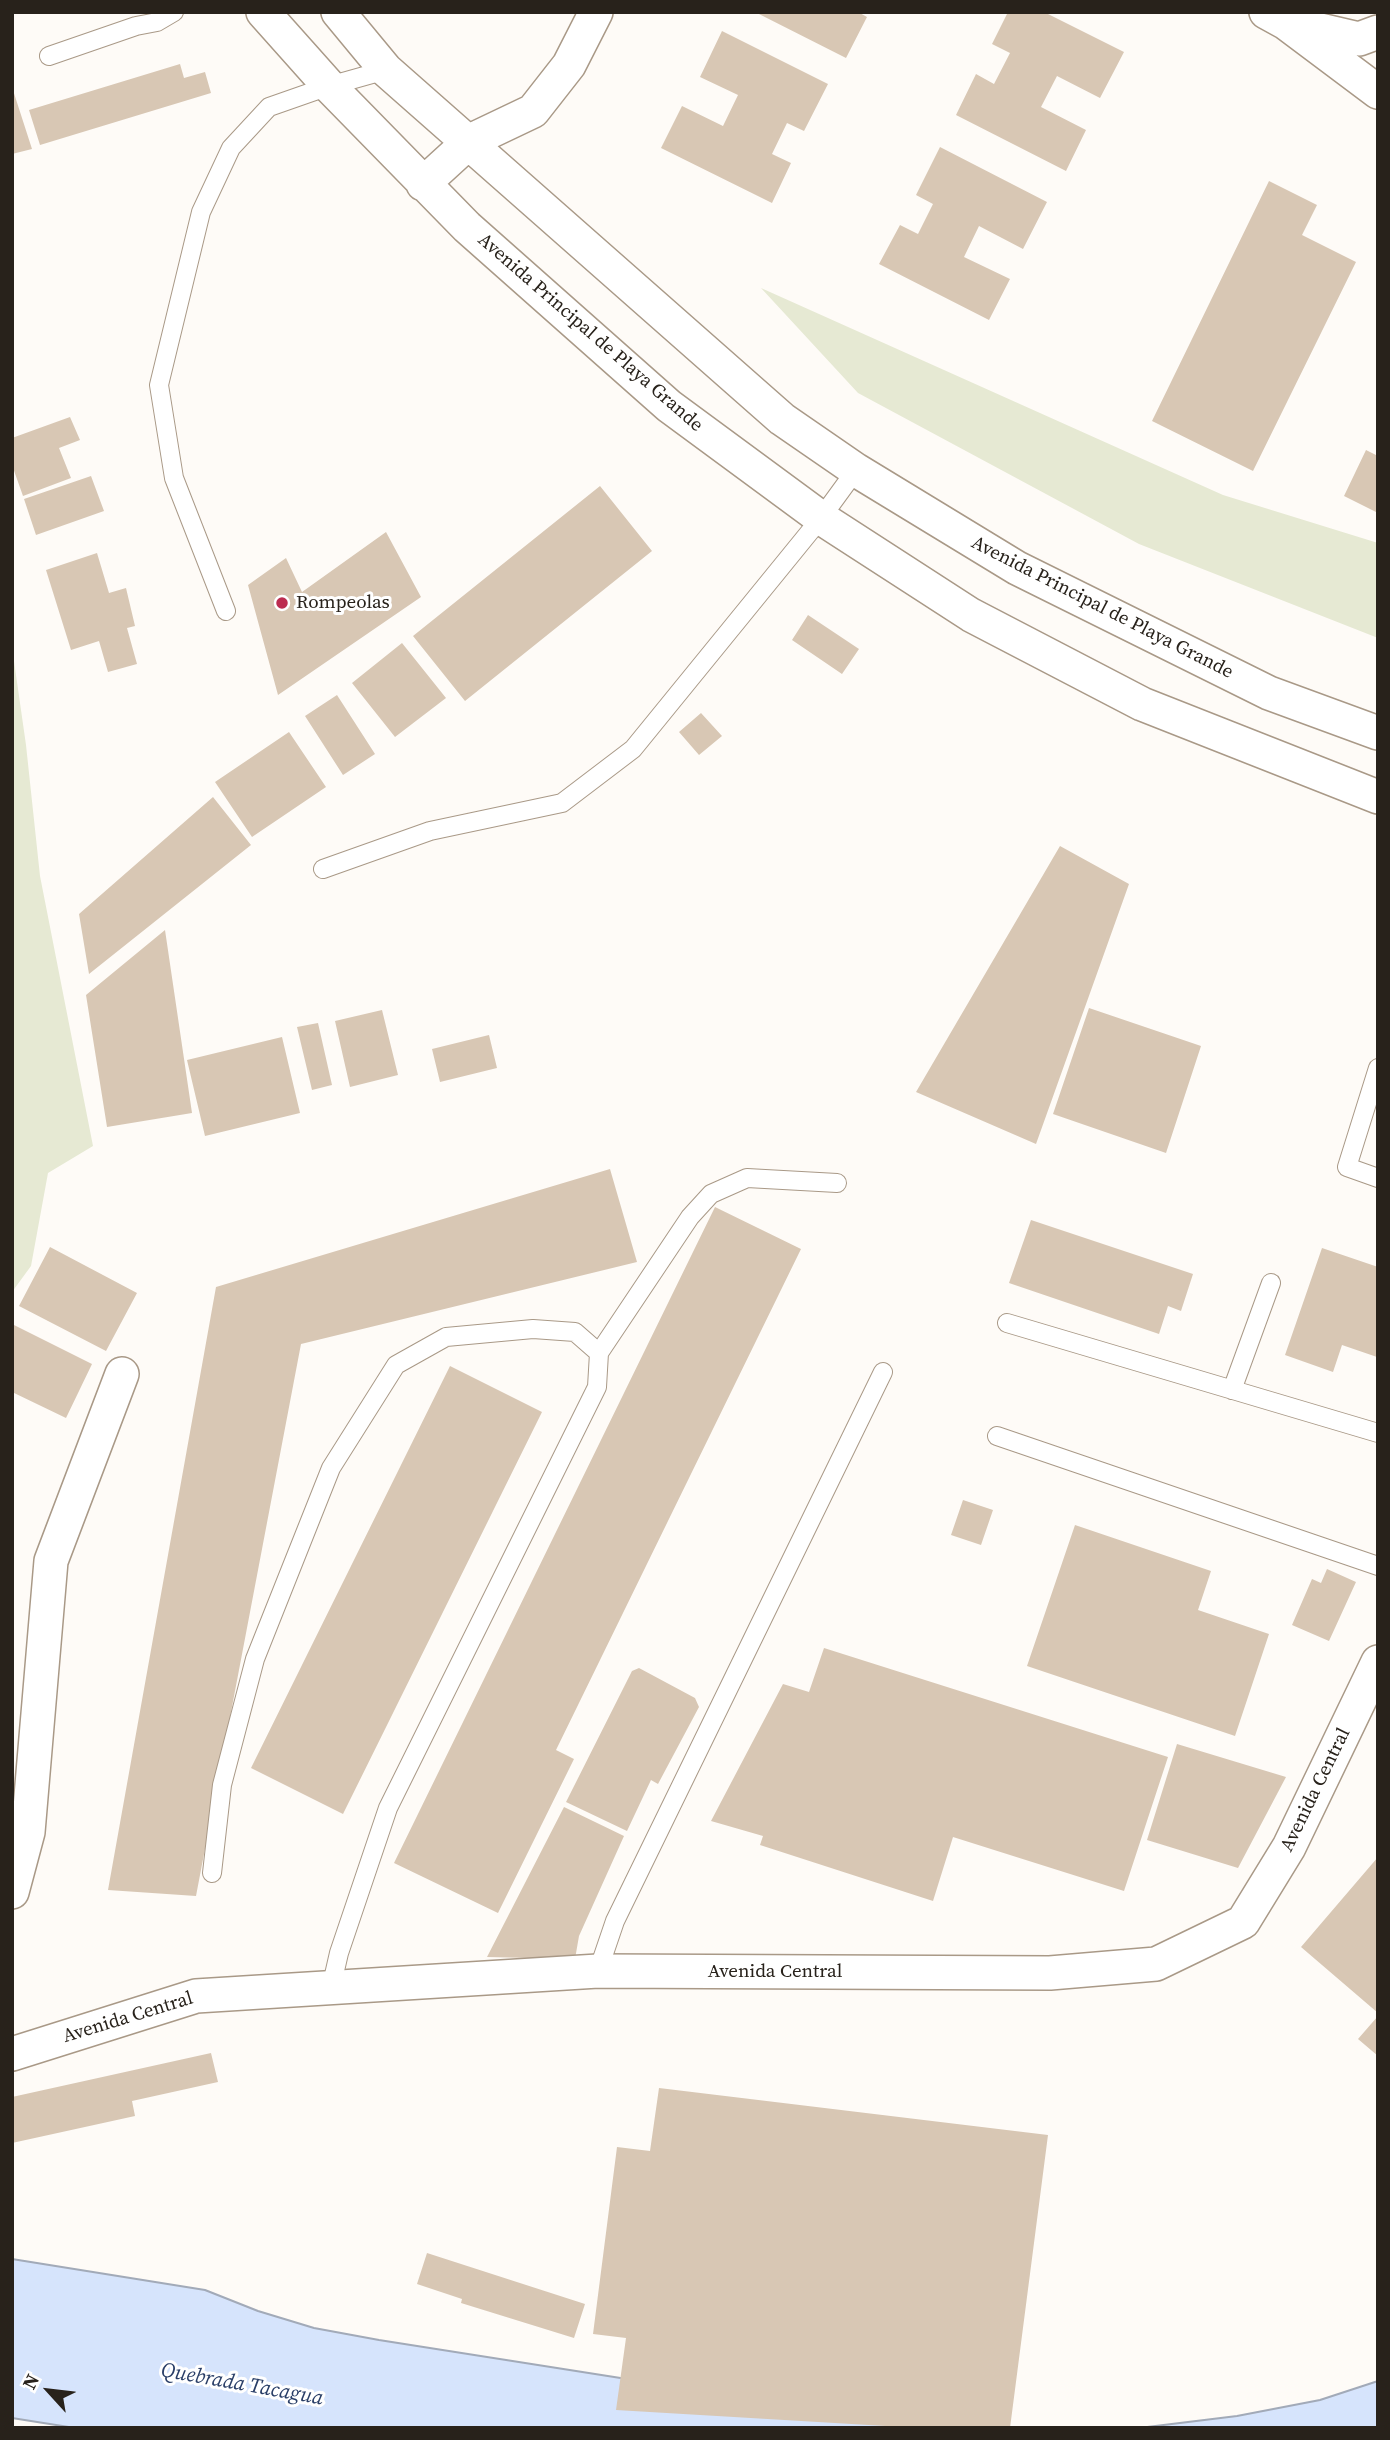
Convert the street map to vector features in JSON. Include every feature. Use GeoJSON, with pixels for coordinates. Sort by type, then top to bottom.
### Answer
{"type":"FeatureCollection","features":[{"type":"Feature","properties":{"kind":"street","name":"Avenida Principal de Playa Grande"},"geometry":{"type":"LineString","coordinates":[[263,12],[329,86],[467,228],[670,406],[821,518],[971,615],[1142,704],[1378,797]]}},
{"type":"Feature","properties":{"kind":"street","name":"Avenida Principal de Playa Grande"},"geometry":{"type":"LineString","coordinates":[[338,12],[386,69],[782,419],[856,470],[1017,568],[1269,693],[1378,733]]}},
{"type":"Feature","properties":{"kind":"street"},"geometry":{"type":"LineString","coordinates":[[423,184],[470,141],[533,111],[569,65],[596,12]]}},
{"type":"Feature","properties":{"kind":"street"},"geometry":{"type":"LineString","coordinates":[[1276,17],[1359,40],[1378,32]]}},
{"type":"Feature","properties":{"kind":"street"},"geometry":{"type":"LineString","coordinates":[[1276,17],[1378,92]]}},
{"type":"Feature","properties":{"kind":"street"},"geometry":{"type":"LineString","coordinates":[[12,1892],[28,1832],[51,1561],[122,1374]]}},
{"type":"Feature","properties":{"kind":"street","name":"Avenida Central"},"geometry":{"type":"LineString","coordinates":[[12,2054],[196,1996],[598,1971],[1050,1973],[1156,1964],[1243,1922],[1289,1847],[1378,1662]]}},
{"type":"Feature","properties":{"kind":"lane"},"geometry":{"type":"LineString","coordinates":[[49,56],[136,26],[157,22],[174,12]]}},
{"type":"Feature","properties":{"kind":"lane"},"geometry":{"type":"LineString","coordinates":[[226,611],[174,478],[159,385],[201,212],[231,148],[269,107],[386,69]]}},
{"type":"Feature","properties":{"kind":"lane"},"geometry":{"type":"LineString","coordinates":[[323,869],[430,831],[562,803],[633,749],[821,518],[856,470]]}},
{"type":"Feature","properties":{"kind":"lane"},"geometry":{"type":"LineString","coordinates":[[1378,1068],[1347,1167],[1378,1178]]}},
{"type":"Feature","properties":{"kind":"lane"},"geometry":{"type":"LineString","coordinates":[[331,1988],[388,1808],[597,1387],[599,1353],[690,1217],[711,1194],[747,1178],[837,1183]]}},
{"type":"Feature","properties":{"kind":"lane"},"geometry":{"type":"LineString","coordinates":[[1231,1390],[1271,1283]]}},
{"type":"Feature","properties":{"kind":"lane"},"geometry":{"type":"LineString","coordinates":[[1007,1323],[1378,1433]]}},
{"type":"Feature","properties":{"kind":"lane"},"geometry":{"type":"LineString","coordinates":[[212,1873],[222,1785],[254,1659],[331,1468],[396,1365],[446,1337],[533,1329],[575,1332],[599,1353]]}},
{"type":"Feature","properties":{"kind":"lane"},"geometry":{"type":"LineString","coordinates":[[598,1971],[615,1921],[883,1371]]}},
{"type":"Feature","properties":{"kind":"lane"},"geometry":{"type":"LineString","coordinates":[[997,1436],[1378,1566]]}},
{"type":"Feature","properties":{"kind":"green space"},"geometry":{"type":"Polygon","coordinates":[[[761,288],[1223,495],[1378,543],[1378,638],[1139,544],[858,393],[761,288]]]}},
{"type":"Feature","properties":{"kind":"green space"},"geometry":{"type":"Polygon","coordinates":[[[12,647],[40,876],[93,1146],[48,1173],[31,1266],[12,1292],[12,647]]]}},
{"type":"Feature","properties":{"kind":"water","name":"Quebrada Tacagua"},"geometry":{"type":"Polygon","coordinates":[[[12,2259],[205,2290],[258,2311],[314,2328],[665,2385],[806,2414],[1011,2428],[75,2428],[12,2418],[12,2259]]]}},
{"type":"Feature","properties":{"kind":"water"},"geometry":{"type":"Polygon","coordinates":[[[1378,2381],[1378,2428],[1139,2428],[1237,2416],[1320,2400],[1378,2381]]]}},
{"type":"Feature","properties":{"kind":"building"},"geometry":{"type":"Polygon","coordinates":[[[755,12],[858,12],[867,17],[846,58],[755,12]]]}},
{"type":"Feature","properties":{"kind":"building"},"geometry":{"type":"Polygon","coordinates":[[[1008,12],[1044,12],[1124,52],[1100,98],[1057,76],[1041,107],[1086,130],[1066,171],[956,115],[976,74],[994,84],[1010,53],[992,44],[1008,12]]]}},
{"type":"Feature","properties":{"kind":"building"},"geometry":{"type":"Polygon","coordinates":[[[722,31],[828,84],[804,131],[787,123],[772,154],[791,163],[772,203],[661,148],[682,106],[723,126],[738,95],[700,77],[722,31]]]}},
{"type":"Feature","properties":{"kind":"building"},"geometry":{"type":"Polygon","coordinates":[[[180,64],[184,78],[205,72],[211,93],[40,145],[29,110],[180,64]]]}},
{"type":"Feature","properties":{"kind":"building"},"geometry":{"type":"Polygon","coordinates":[[[12,87],[32,149],[12,154],[12,87]]]}},
{"type":"Feature","properties":{"kind":"building"},"geometry":{"type":"Polygon","coordinates":[[[940,147],[1047,202],[1023,249],[979,226],[964,257],[1010,279],[989,320],[879,264],[900,225],[918,234],[933,204],[916,195],[940,147]]]}},
{"type":"Feature","properties":{"kind":"building"},"geometry":{"type":"Polygon","coordinates":[[[1269,181],[1317,205],[1302,235],[1356,262],[1253,471],[1152,421],[1269,181]]]}},
{"type":"Feature","properties":{"kind":"building"},"geometry":{"type":"Polygon","coordinates":[[[70,417],[80,440],[59,448],[71,478],[23,496],[12,465],[12,438],[70,417]]]}},
{"type":"Feature","properties":{"kind":"building"},"geometry":{"type":"Polygon","coordinates":[[[1366,450],[1378,456],[1378,513],[1344,496],[1366,450]]]}},
{"type":"Feature","properties":{"kind":"building"},"geometry":{"type":"Polygon","coordinates":[[[91,476],[104,511],[36,535],[24,499],[91,476]]]}},
{"type":"Feature","properties":{"kind":"building"},"geometry":{"type":"Polygon","coordinates":[[[600,486],[652,551],[465,701],[413,636],[600,486]]]}},
{"type":"Feature","properties":{"kind":"building"},"geometry":{"type":"Polygon","coordinates":[[[386,532],[421,597],[278,695],[248,585],[286,558],[302,592],[386,532]]]}},
{"type":"Feature","properties":{"kind":"building"},"geometry":{"type":"Polygon","coordinates":[[[97,553],[109,593],[126,588],[135,626],[127,628],[137,664],[108,672],[99,641],[71,650],[46,570],[97,553]]]}},
{"type":"Feature","properties":{"kind":"building"},"geometry":{"type":"Polygon","coordinates":[[[808,615],[859,649],[842,674],[792,640],[808,615]]]}},
{"type":"Feature","properties":{"kind":"building"},"geometry":{"type":"Polygon","coordinates":[[[402,643],[446,698],[395,737],[352,683],[402,643]]]}},
{"type":"Feature","properties":{"kind":"building"},"geometry":{"type":"Polygon","coordinates":[[[337,695],[375,754],[343,775],[305,716],[337,695]]]}},
{"type":"Feature","properties":{"kind":"building"},"geometry":{"type":"Polygon","coordinates":[[[701,713],[722,736],[699,755],[679,732],[701,713]]]}},
{"type":"Feature","properties":{"kind":"building"},"geometry":{"type":"Polygon","coordinates":[[[289,732],[326,787],[252,837],[215,782],[289,732]]]}},
{"type":"Feature","properties":{"kind":"building"},"geometry":{"type":"Polygon","coordinates":[[[213,797],[251,845],[89,974],[79,914],[213,797]]]}},
{"type":"Feature","properties":{"kind":"building"},"geometry":{"type":"Polygon","coordinates":[[[1060,846],[1129,884],[1036,1144],[916,1092],[1060,846]]]}},
{"type":"Feature","properties":{"kind":"building"},"geometry":{"type":"Polygon","coordinates":[[[165,930],[192,1113],[107,1127],[86,995],[165,930]]]}},
{"type":"Feature","properties":{"kind":"building"},"geometry":{"type":"Polygon","coordinates":[[[1089,1008],[1201,1046],[1166,1153],[1053,1114],[1089,1008]]]}},
{"type":"Feature","properties":{"kind":"building"},"geometry":{"type":"Polygon","coordinates":[[[382,1010],[398,1075],[350,1087],[335,1021],[382,1010]]]}},
{"type":"Feature","properties":{"kind":"building"},"geometry":{"type":"Polygon","coordinates":[[[318,1023],[332,1085],[312,1090],[297,1027],[318,1023]]]}},
{"type":"Feature","properties":{"kind":"building"},"geometry":{"type":"Polygon","coordinates":[[[489,1035],[497,1068],[440,1082],[432,1049],[489,1035]]]}},
{"type":"Feature","properties":{"kind":"building"},"geometry":{"type":"Polygon","coordinates":[[[282,1037],[300,1113],[205,1136],[187,1060],[282,1037]]]}},
{"type":"Feature","properties":{"kind":"building"},"geometry":{"type":"Polygon","coordinates":[[[610,1169],[637,1262],[301,1344],[196,1896],[108,1890],[216,1287],[610,1169]]]}},
{"type":"Feature","properties":{"kind":"building"},"geometry":{"type":"Polygon","coordinates":[[[715,1207],[801,1249],[556,1750],[574,1759],[498,1913],[394,1863],[715,1207]]]}},
{"type":"Feature","properties":{"kind":"building"},"geometry":{"type":"Polygon","coordinates":[[[1031,1220],[1193,1274],[1181,1311],[1168,1306],[1159,1334],[1009,1283],[1031,1220]]]}},
{"type":"Feature","properties":{"kind":"building"},"geometry":{"type":"Polygon","coordinates":[[[50,1247],[137,1293],[106,1351],[19,1306],[50,1247]]]}},
{"type":"Feature","properties":{"kind":"building"},"geometry":{"type":"Polygon","coordinates":[[[1322,1248],[1378,1267],[1377,1357],[1342,1345],[1333,1372],[1285,1355],[1322,1248]]]}},
{"type":"Feature","properties":{"kind":"building"},"geometry":{"type":"Polygon","coordinates":[[[12,1324],[92,1364],[66,1418],[12,1392],[12,1324]]]}},
{"type":"Feature","properties":{"kind":"building"},"geometry":{"type":"Polygon","coordinates":[[[450,1366],[542,1412],[343,1814],[251,1768],[450,1366]]]}},
{"type":"Feature","properties":{"kind":"building"},"geometry":{"type":"Polygon","coordinates":[[[963,1500],[993,1510],[981,1545],[951,1535],[963,1500]]]}},
{"type":"Feature","properties":{"kind":"building"},"geometry":{"type":"Polygon","coordinates":[[[1075,1525],[1211,1571],[1198,1610],[1269,1634],[1235,1736],[1027,1666],[1075,1525]]]}},
{"type":"Feature","properties":{"kind":"building"},"geometry":{"type":"Polygon","coordinates":[[[1327,1569],[1356,1582],[1329,1641],[1292,1625],[1312,1579],[1321,1583],[1327,1569]]]}},
{"type":"Feature","properties":{"kind":"building"},"geometry":{"type":"Polygon","coordinates":[[[824,1648],[1168,1757],[1124,1891],[953,1837],[933,1901],[760,1845],[763,1836],[711,1821],[783,1684],[809,1692],[824,1648]]]}},
{"type":"Feature","properties":{"kind":"building"},"geometry":{"type":"Polygon","coordinates":[[[639,1668],[695,1698],[699,1707],[658,1784],[651,1780],[627,1831],[566,1802],[632,1671],[639,1668]]]}},
{"type":"Feature","properties":{"kind":"building"},"geometry":{"type":"Polygon","coordinates":[[[1177,1744],[1286,1777],[1238,1868],[1147,1840],[1177,1744]]]}},
{"type":"Feature","properties":{"kind":"building"},"geometry":{"type":"Polygon","coordinates":[[[564,1807],[624,1836],[579,1936],[575,1959],[487,1957],[564,1807]]]}},
{"type":"Feature","properties":{"kind":"building"},"geometry":{"type":"Polygon","coordinates":[[[1378,1857],[1378,2013],[1301,1947],[1378,1857]]]}},
{"type":"Feature","properties":{"kind":"building"},"geometry":{"type":"Polygon","coordinates":[[[1378,2016],[1378,2056],[1358,2039],[1378,2016]]]}},
{"type":"Feature","properties":{"kind":"building"},"geometry":{"type":"Polygon","coordinates":[[[211,2053],[218,2082],[132,2101],[135,2116],[12,2143],[12,2097],[211,2053]]]}},
{"type":"Feature","properties":{"kind":"building"},"geometry":{"type":"Polygon","coordinates":[[[659,2088],[1048,2135],[1010,2428],[919,2428],[616,2410],[626,2338],[593,2334],[617,2147],[650,2151],[659,2088]]]}},
{"type":"Feature","properties":{"kind":"building"},"geometry":{"type":"Polygon","coordinates":[[[427,2253],[585,2304],[574,2338],[461,2303],[462,2299],[417,2284],[427,2253]]]}},
{"type":"Feature","properties":{"kind":"place","name":"Rompeolas"},"geometry":{"type":"Point","coordinates":[282,603]}}]}
